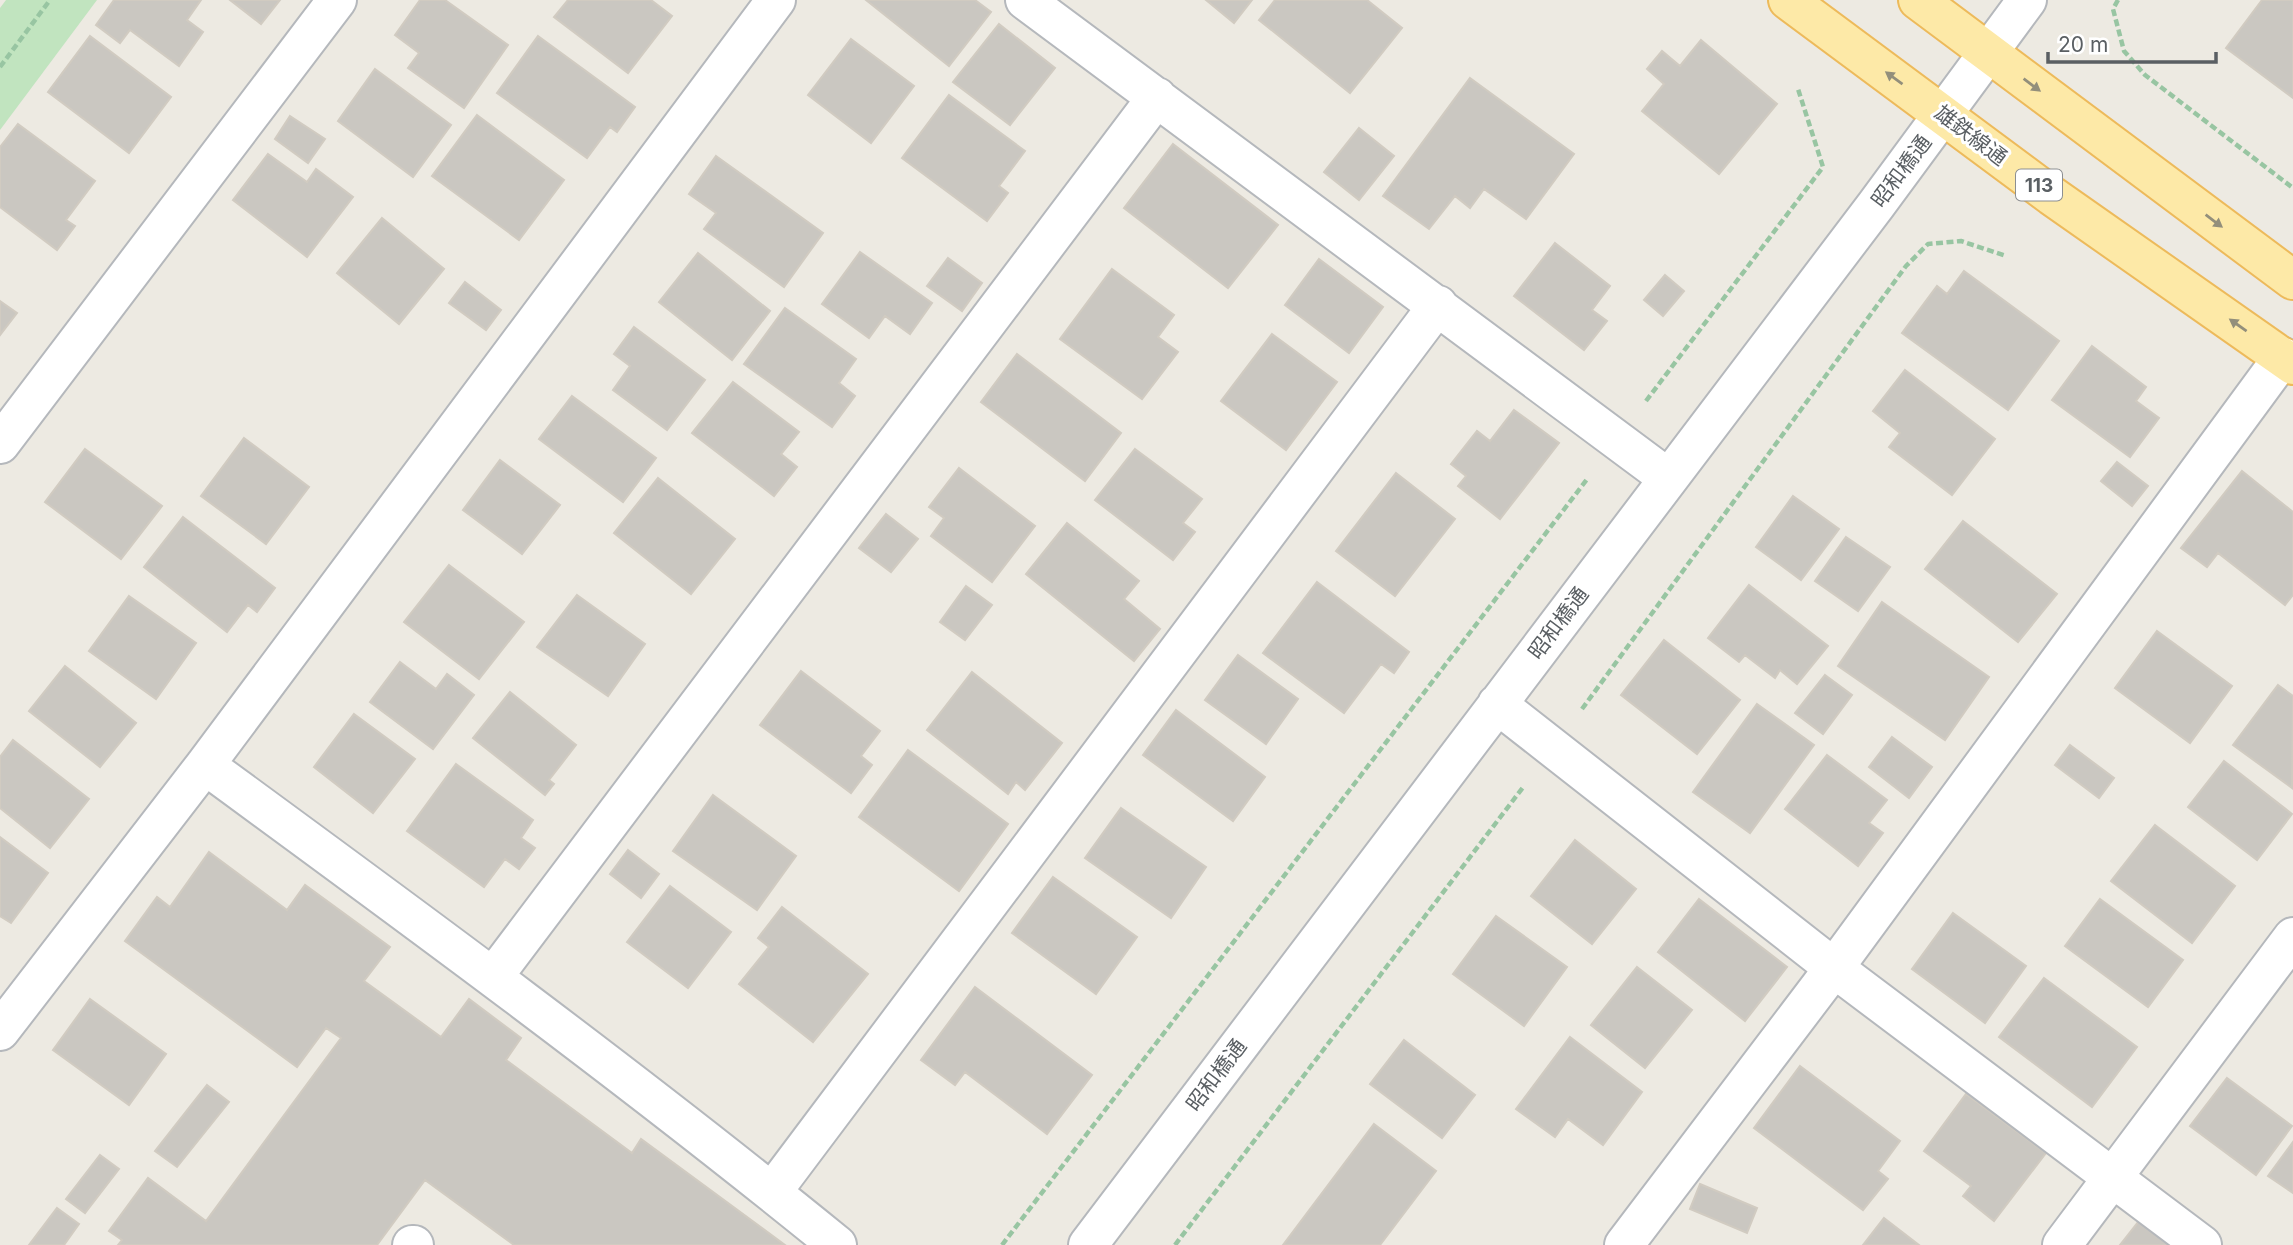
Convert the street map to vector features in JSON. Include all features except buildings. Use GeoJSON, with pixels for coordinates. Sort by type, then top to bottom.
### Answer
{"type":"FeatureCollection","features":[{"type":"Feature","properties":{"kind":"main road","name":"雄鉄線通"},"geometry":{"type":"LineString","coordinates":[[1788,0],[2062,202],[2288,361]]}},
{"type":"Feature","properties":{"kind":"main road"},"geometry":{"type":"LineString","coordinates":[[1918,0],[2293,280]]}},
{"type":"Feature","properties":{"kind":"street"},"geometry":{"type":"LineString","coordinates":[[0,444],[337,0]]}},
{"type":"Feature","properties":{"kind":"street"},"geometry":{"type":"LineString","coordinates":[[0,1031],[205,765],[776,0]]}},
{"type":"Feature","properties":{"kind":"street"},"geometry":{"type":"LineString","coordinates":[[1025,0],[1668,478]]}},
{"type":"Feature","properties":{"kind":"street","name":"昭和橋通"},"geometry":{"type":"LineString","coordinates":[[1088,1245],[1943,114],[2026,0]]}},
{"type":"Feature","properties":{"kind":"street"},"geometry":{"type":"LineString","coordinates":[[493,977],[1157,97]]}},
{"type":"Feature","properties":{"kind":"street"},"geometry":{"type":"LineString","coordinates":[[772,1192],[1438,305]]}},
{"type":"Feature","properties":{"kind":"street"},"geometry":{"type":"LineString","coordinates":[[1624,1245],[2288,361]]}},
{"type":"Feature","properties":{"kind":"street"},"geometry":{"type":"LineString","coordinates":[[1497,704],[1834,968],[2202,1245]]}},
{"type":"Feature","properties":{"kind":"street"},"geometry":{"type":"LineString","coordinates":[[205,765],[493,977],[837,1245]]}},
{"type":"Feature","properties":{"kind":"street"},"geometry":{"type":"LineString","coordinates":[[2062,1245],[2293,937]]}},
{"type":"Feature","properties":{"kind":"path"},"geometry":{"type":"LineString","coordinates":[[0,67],[50,0]]}},
{"type":"Feature","properties":{"kind":"path"},"geometry":{"type":"LineString","coordinates":[[2118,0],[2113,9],[2124,51],[2145,75],[2293,188]]}},
{"type":"Feature","properties":{"kind":"path"},"geometry":{"type":"LineString","coordinates":[[1002,1245],[1824,167],[1798,89]]}},
{"type":"Feature","properties":{"kind":"green space"},"geometry":{"type":"Polygon","coordinates":[[[6,0],[97,0],[0,130],[0,8],[6,0]]]}}]}
